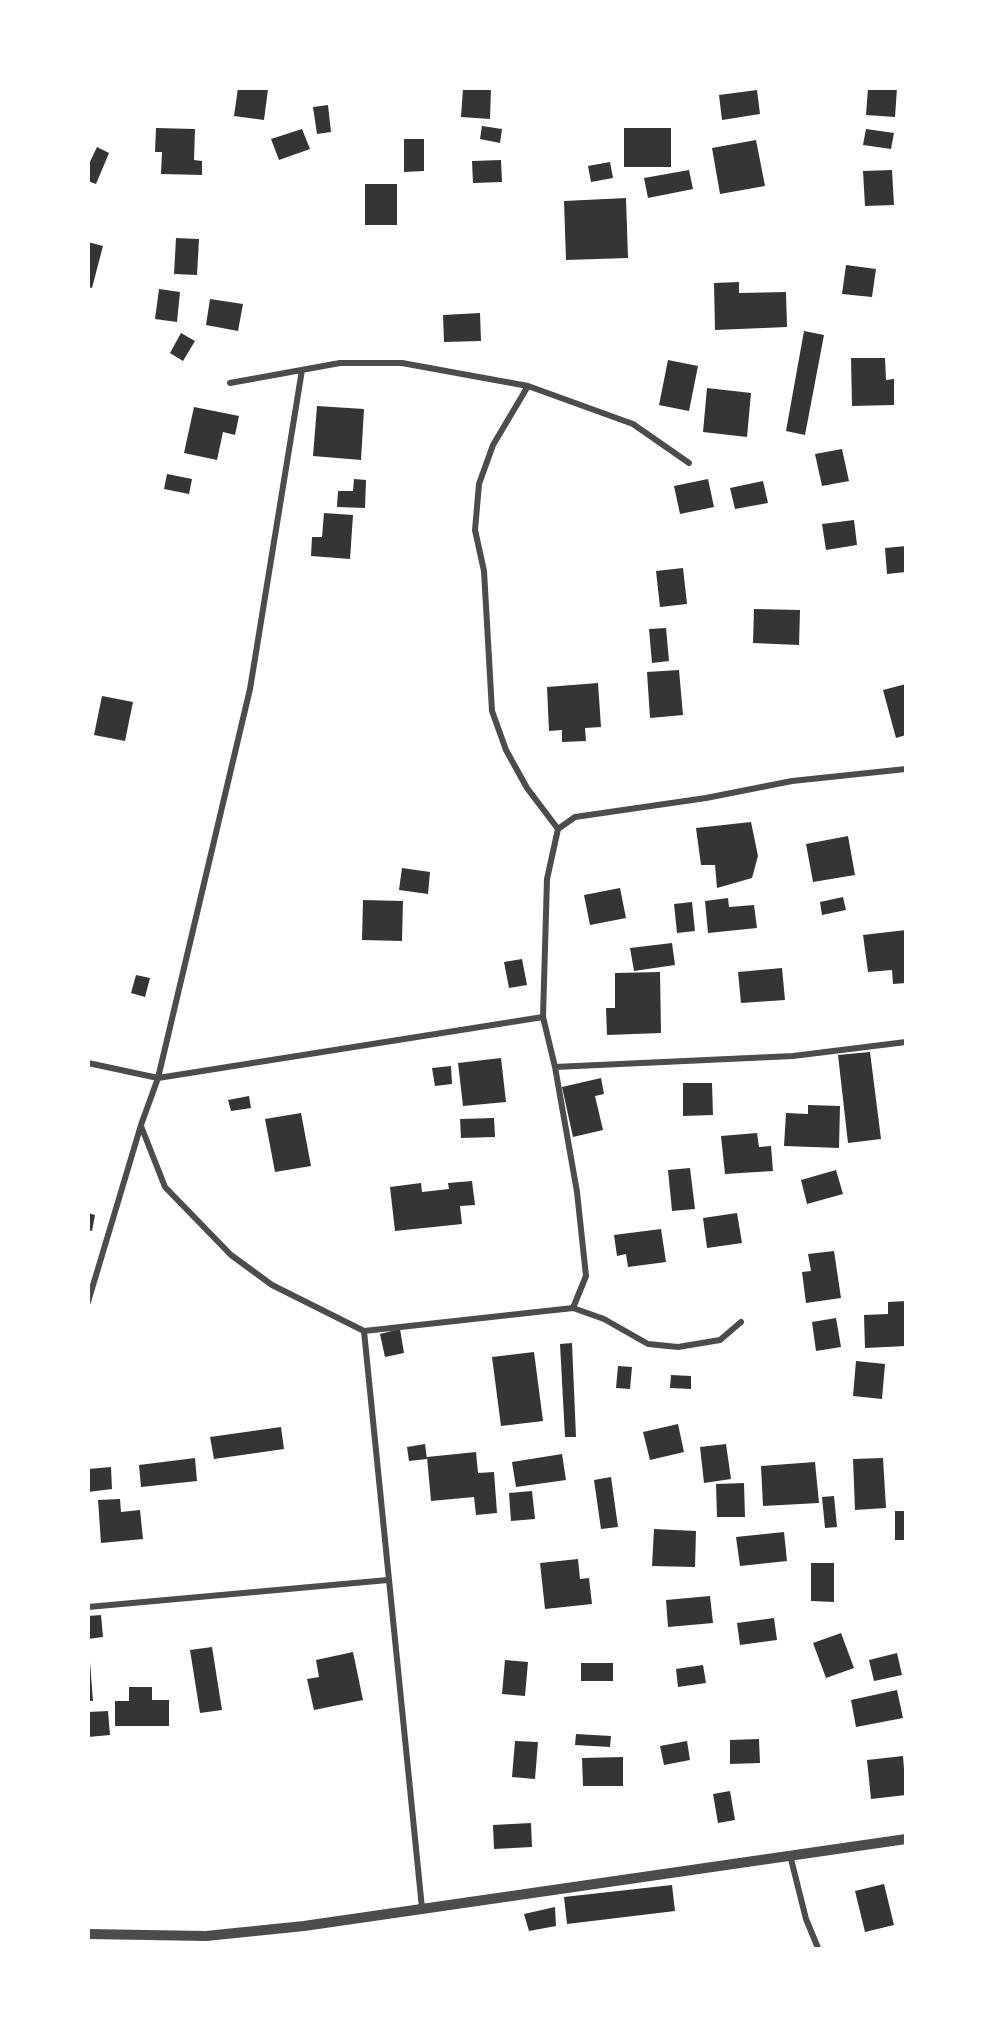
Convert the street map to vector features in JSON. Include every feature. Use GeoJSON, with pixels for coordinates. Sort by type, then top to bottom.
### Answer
{"type":"FeatureCollection","features":[{"type":"Feature","properties":{"kind":"street"},"geometry":{"type":"LineString","coordinates":[[230,383],[340,363],[402,363],[528,386],[633,424],[689,463]]}},
{"type":"Feature","properties":{"kind":"street"},"geometry":{"type":"LineString","coordinates":[[88,1302],[141,1125],[158,1078],[250,689],[302,370]]}},
{"type":"Feature","properties":{"kind":"street"},"geometry":{"type":"LineString","coordinates":[[528,386],[493,445],[479,484],[475,530],[484,571],[492,711],[506,750],[527,788],[558,829]]}},
{"type":"Feature","properties":{"kind":"street"},"geometry":{"type":"LineString","coordinates":[[573,1308],[586,1276],[577,1192],[555,1067],[543,1017],[547,879],[558,829],[575,817],[706,798],[792,781],[906,769]]}},
{"type":"Feature","properties":{"kind":"street"},"geometry":{"type":"LineString","coordinates":[[88,1063],[158,1078],[543,1017]]}},
{"type":"Feature","properties":{"kind":"street"},"geometry":{"type":"LineString","coordinates":[[555,1067],[794,1056],[906,1042]]}},
{"type":"Feature","properties":{"kind":"street"},"geometry":{"type":"LineString","coordinates":[[141,1125],[165,1187],[231,1255],[272,1285],[364,1331],[573,1308],[604,1319],[648,1344],[678,1347],[720,1340],[741,1322]]}},
{"type":"Feature","properties":{"kind":"street"},"geometry":{"type":"LineString","coordinates":[[364,1331],[422,1908]]}},
{"type":"Feature","properties":{"kind":"street"},"geometry":{"type":"LineString","coordinates":[[88,1607],[388,1580]]}},
{"type":"Feature","properties":{"kind":"street"},"geometry":{"type":"LineString","coordinates":[[88,1934],[206,1936],[304,1926],[906,1839]]}},
{"type":"Feature","properties":{"kind":"street"},"geometry":{"type":"LineString","coordinates":[[790,1856],[806,1919],[818,1948]]}},
{"type":"Feature","properties":{"kind":"building"},"geometry":{"type":"Polygon","coordinates":[[[238,88],[268,89],[264,120],[234,116],[238,88]]]}},
{"type":"Feature","properties":{"kind":"building"},"geometry":{"type":"Polygon","coordinates":[[[463,88],[491,88],[490,119],[461,117],[463,88]]]}},
{"type":"Feature","properties":{"kind":"building"},"geometry":{"type":"Polygon","coordinates":[[[868,88],[897,88],[895,117],[866,115],[868,88]]]}},
{"type":"Feature","properties":{"kind":"building"},"geometry":{"type":"Polygon","coordinates":[[[757,90],[760,114],[722,120],[719,95],[757,90]]]}},
{"type":"Feature","properties":{"kind":"building"},"geometry":{"type":"Polygon","coordinates":[[[328,105],[331,132],[317,134],[313,107],[328,105]]]}},
{"type":"Feature","properties":{"kind":"building"},"geometry":{"type":"Polygon","coordinates":[[[482,126],[502,129],[500,143],[480,139],[482,126]]]}},
{"type":"Feature","properties":{"kind":"building"},"geometry":{"type":"Polygon","coordinates":[[[156,128],[195,129],[194,160],[202,161],[202,175],[161,174],[162,152],[155,152],[156,128]]]}},
{"type":"Feature","properties":{"kind":"building"},"geometry":{"type":"Polygon","coordinates":[[[624,128],[671,128],[671,167],[624,167],[624,128]]]}},
{"type":"Feature","properties":{"kind":"building"},"geometry":{"type":"Polygon","coordinates":[[[302,129],[310,149],[279,160],[271,139],[302,129]]]}},
{"type":"Feature","properties":{"kind":"building"},"geometry":{"type":"Polygon","coordinates":[[[866,129],[894,133],[891,149],[863,145],[866,129]]]}},
{"type":"Feature","properties":{"kind":"building"},"geometry":{"type":"Polygon","coordinates":[[[404,139],[424,139],[424,171],[404,172],[404,139]]]}},
{"type":"Feature","properties":{"kind":"building"},"geometry":{"type":"Polygon","coordinates":[[[756,140],[765,186],[720,194],[712,148],[756,140]]]}},
{"type":"Feature","properties":{"kind":"building"},"geometry":{"type":"Polygon","coordinates":[[[97,147],[109,153],[96,184],[88,181],[88,166],[97,147]]]}},
{"type":"Feature","properties":{"kind":"building"},"geometry":{"type":"Polygon","coordinates":[[[501,160],[502,182],[473,183],[472,161],[501,160]]]}},
{"type":"Feature","properties":{"kind":"building"},"geometry":{"type":"Polygon","coordinates":[[[610,162],[613,178],[591,182],[588,166],[610,162]]]}},
{"type":"Feature","properties":{"kind":"building"},"geometry":{"type":"Polygon","coordinates":[[[689,170],[693,189],[648,198],[644,178],[689,170]]]}},
{"type":"Feature","properties":{"kind":"building"},"geometry":{"type":"Polygon","coordinates":[[[892,170],[894,205],[865,206],[863,171],[892,170]]]}},
{"type":"Feature","properties":{"kind":"building"},"geometry":{"type":"Polygon","coordinates":[[[365,184],[397,184],[397,225],[365,225],[365,184]]]}},
{"type":"Feature","properties":{"kind":"building"},"geometry":{"type":"Polygon","coordinates":[[[626,198],[628,258],[566,260],[564,201],[626,198]]]}},
{"type":"Feature","properties":{"kind":"building"},"geometry":{"type":"Polygon","coordinates":[[[176,238],[199,239],[197,275],[174,274],[176,238]]]}},
{"type":"Feature","properties":{"kind":"building"},"geometry":{"type":"Polygon","coordinates":[[[88,242],[103,246],[92,288],[88,287],[88,242]]]}},
{"type":"Feature","properties":{"kind":"building"},"geometry":{"type":"Polygon","coordinates":[[[846,265],[876,269],[872,297],[842,294],[846,265]]]}},
{"type":"Feature","properties":{"kind":"building"},"geometry":{"type":"Polygon","coordinates":[[[739,282],[739,293],[786,292],[787,327],[715,330],[714,283],[739,282]]]}},
{"type":"Feature","properties":{"kind":"building"},"geometry":{"type":"Polygon","coordinates":[[[159,289],[180,292],[177,322],[155,319],[159,289]]]}},
{"type":"Feature","properties":{"kind":"building"},"geometry":{"type":"Polygon","coordinates":[[[210,299],[243,304],[238,331],[206,325],[210,299]]]}},
{"type":"Feature","properties":{"kind":"building"},"geometry":{"type":"Polygon","coordinates":[[[480,313],[481,341],[444,342],[443,315],[480,313]]]}},
{"type":"Feature","properties":{"kind":"building"},"geometry":{"type":"Polygon","coordinates":[[[804,331],[824,335],[805,435],[786,431],[804,331]]]}},
{"type":"Feature","properties":{"kind":"building"},"geometry":{"type":"Polygon","coordinates":[[[181,333],[195,341],[183,361],[170,353],[181,333]]]}},
{"type":"Feature","properties":{"kind":"building"},"geometry":{"type":"Polygon","coordinates":[[[851,358],[885,358],[886,380],[894,379],[894,405],[852,406],[851,358]]]}},
{"type":"Feature","properties":{"kind":"building"},"geometry":{"type":"Polygon","coordinates":[[[668,360],[698,366],[689,411],[659,405],[668,360]]]}},
{"type":"Feature","properties":{"kind":"building"},"geometry":{"type":"Polygon","coordinates":[[[707,388],[751,393],[747,437],[703,432],[707,388]]]}},
{"type":"Feature","properties":{"kind":"building"},"geometry":{"type":"Polygon","coordinates":[[[317,406],[364,409],[361,460],[313,456],[317,406]]]}},
{"type":"Feature","properties":{"kind":"building"},"geometry":{"type":"Polygon","coordinates":[[[194,407],[239,416],[235,435],[223,432],[217,460],[184,453],[194,407]]]}},
{"type":"Feature","properties":{"kind":"building"},"geometry":{"type":"Polygon","coordinates":[[[842,449],[849,481],[822,486],[815,454],[842,449]]]}},
{"type":"Feature","properties":{"kind":"building"},"geometry":{"type":"Polygon","coordinates":[[[167,474],[192,479],[189,494],[164,489],[167,474]]]}},
{"type":"Feature","properties":{"kind":"building"},"geometry":{"type":"Polygon","coordinates":[[[354,479],[366,480],[365,508],[337,507],[338,491],[353,491],[354,479]]]}},
{"type":"Feature","properties":{"kind":"building"},"geometry":{"type":"Polygon","coordinates":[[[708,479],[714,507],[680,514],[674,486],[708,479]]]}},
{"type":"Feature","properties":{"kind":"building"},"geometry":{"type":"Polygon","coordinates":[[[763,481],[768,503],[735,509],[730,488],[763,481]]]}},
{"type":"Feature","properties":{"kind":"building"},"geometry":{"type":"Polygon","coordinates":[[[324,513],[353,515],[350,559],[311,556],[312,537],[322,537],[324,513]]]}},
{"type":"Feature","properties":{"kind":"building"},"geometry":{"type":"Polygon","coordinates":[[[854,520],[857,545],[826,550],[822,524],[854,520]]]}},
{"type":"Feature","properties":{"kind":"building"},"geometry":{"type":"Polygon","coordinates":[[[906,546],[906,572],[887,574],[885,548],[906,546]]]}},
{"type":"Feature","properties":{"kind":"building"},"geometry":{"type":"Polygon","coordinates":[[[683,568],[687,604],[660,607],[656,571],[683,568]]]}},
{"type":"Feature","properties":{"kind":"building"},"geometry":{"type":"Polygon","coordinates":[[[754,609],[800,610],[799,645],[753,643],[754,609]]]}},
{"type":"Feature","properties":{"kind":"building"},"geometry":{"type":"Polygon","coordinates":[[[666,628],[669,661],[652,663],[649,629],[666,628]]]}},
{"type":"Feature","properties":{"kind":"building"},"geometry":{"type":"Polygon","coordinates":[[[679,670],[683,715],[650,718],[647,672],[679,670]]]}},
{"type":"Feature","properties":{"kind":"building"},"geometry":{"type":"Polygon","coordinates":[[[598,683],[601,727],[585,728],[586,741],[562,742],[562,730],[549,731],[547,687],[598,683]]]}},
{"type":"Feature","properties":{"kind":"building"},"geometry":{"type":"Polygon","coordinates":[[[906,684],[906,735],[896,738],[883,690],[906,684]]]}},
{"type":"Feature","properties":{"kind":"building"},"geometry":{"type":"Polygon","coordinates":[[[102,696],[133,702],[125,741],[94,735],[102,696]]]}},
{"type":"Feature","properties":{"kind":"building"},"geometry":{"type":"Polygon","coordinates":[[[751,822],[758,856],[752,878],[717,888],[715,865],[701,865],[696,828],[751,822]]]}},
{"type":"Feature","properties":{"kind":"building"},"geometry":{"type":"Polygon","coordinates":[[[848,836],[855,875],[813,882],[806,844],[848,836]]]}},
{"type":"Feature","properties":{"kind":"building"},"geometry":{"type":"Polygon","coordinates":[[[402,868],[430,872],[428,894],[399,890],[402,868]]]}},
{"type":"Feature","properties":{"kind":"building"},"geometry":{"type":"Polygon","coordinates":[[[620,888],[626,918],[590,925],[584,895],[620,888]]]}},
{"type":"Feature","properties":{"kind":"building"},"geometry":{"type":"Polygon","coordinates":[[[843,897],[846,910],[822,915],[820,902],[843,897]]]}},
{"type":"Feature","properties":{"kind":"building"},"geometry":{"type":"Polygon","coordinates":[[[728,898],[729,907],[754,905],[757,928],[708,933],[705,901],[728,898]]]}},
{"type":"Feature","properties":{"kind":"building"},"geometry":{"type":"Polygon","coordinates":[[[363,900],[403,901],[402,941],[362,940],[363,900]]]}},
{"type":"Feature","properties":{"kind":"building"},"geometry":{"type":"Polygon","coordinates":[[[692,902],[695,931],[677,933],[674,904],[692,902]]]}},
{"type":"Feature","properties":{"kind":"building"},"geometry":{"type":"Polygon","coordinates":[[[906,930],[906,983],[893,984],[892,970],[868,972],[863,935],[906,930]]]}},
{"type":"Feature","properties":{"kind":"building"},"geometry":{"type":"Polygon","coordinates":[[[672,943],[675,965],[634,971],[630,948],[672,943]]]}},
{"type":"Feature","properties":{"kind":"building"},"geometry":{"type":"Polygon","coordinates":[[[522,959],[527,985],[509,988],[504,962],[522,959]]]}},
{"type":"Feature","properties":{"kind":"building"},"geometry":{"type":"Polygon","coordinates":[[[782,968],[785,1000],[741,1003],[738,972],[782,968]]]}},
{"type":"Feature","properties":{"kind":"building"},"geometry":{"type":"Polygon","coordinates":[[[660,972],[661,1033],[607,1035],[606,1008],[615,1008],[615,973],[660,972]]]}},
{"type":"Feature","properties":{"kind":"building"},"geometry":{"type":"Polygon","coordinates":[[[136,975],[150,978],[145,997],[131,993],[136,975]]]}},
{"type":"Feature","properties":{"kind":"building"},"geometry":{"type":"Polygon","coordinates":[[[870,1052],[881,1139],[848,1143],[838,1055],[870,1052]]]}},
{"type":"Feature","properties":{"kind":"building"},"geometry":{"type":"Polygon","coordinates":[[[501,1058],[506,1102],[463,1106],[458,1063],[501,1058]]]}},
{"type":"Feature","properties":{"kind":"building"},"geometry":{"type":"Polygon","coordinates":[[[451,1066],[452,1084],[435,1086],[432,1068],[451,1066]]]}},
{"type":"Feature","properties":{"kind":"building"},"geometry":{"type":"Polygon","coordinates":[[[601,1078],[604,1094],[595,1096],[603,1130],[573,1137],[562,1087],[601,1078]]]}},
{"type":"Feature","properties":{"kind":"building"},"geometry":{"type":"Polygon","coordinates":[[[683,1083],[712,1083],[713,1115],[683,1116],[683,1083]]]}},
{"type":"Feature","properties":{"kind":"building"},"geometry":{"type":"Polygon","coordinates":[[[249,1096],[251,1108],[231,1111],[228,1100],[249,1096]]]}},
{"type":"Feature","properties":{"kind":"building"},"geometry":{"type":"Polygon","coordinates":[[[808,1105],[840,1106],[839,1148],[784,1146],[786,1113],[808,1114],[808,1105]]]}},
{"type":"Feature","properties":{"kind":"building"},"geometry":{"type":"Polygon","coordinates":[[[301,1113],[311,1166],[275,1172],[265,1119],[301,1113]]]}},
{"type":"Feature","properties":{"kind":"building"},"geometry":{"type":"Polygon","coordinates":[[[494,1118],[495,1137],[461,1138],[460,1119],[494,1118]]]}},
{"type":"Feature","properties":{"kind":"building"},"geometry":{"type":"Polygon","coordinates":[[[757,1133],[759,1147],[771,1146],[773,1171],[725,1174],[721,1136],[757,1133]]]}},
{"type":"Feature","properties":{"kind":"building"},"geometry":{"type":"Polygon","coordinates":[[[690,1168],[695,1209],[672,1211],[668,1170],[690,1168]]]}},
{"type":"Feature","properties":{"kind":"building"},"geometry":{"type":"Polygon","coordinates":[[[836,1170],[843,1194],[807,1204],[801,1180],[836,1170]]]}},
{"type":"Feature","properties":{"kind":"building"},"geometry":{"type":"Polygon","coordinates":[[[472,1181],[475,1205],[460,1206],[462,1224],[395,1231],[390,1187],[421,1183],[422,1192],[449,1189],[448,1183],[472,1181]]]}},
{"type":"Feature","properties":{"kind":"building"},"geometry":{"type":"Polygon","coordinates":[[[88,1213],[95,1215],[92,1231],[88,1230],[88,1213]]]}},
{"type":"Feature","properties":{"kind":"building"},"geometry":{"type":"Polygon","coordinates":[[[737,1213],[742,1243],[707,1248],[703,1218],[737,1213]]]}},
{"type":"Feature","properties":{"kind":"building"},"geometry":{"type":"Polygon","coordinates":[[[661,1229],[666,1262],[628,1267],[626,1254],[617,1256],[614,1235],[661,1229]]]}},
{"type":"Feature","properties":{"kind":"building"},"geometry":{"type":"Polygon","coordinates":[[[834,1251],[841,1298],[806,1303],[802,1272],[811,1271],[808,1254],[834,1251]]]}},
{"type":"Feature","properties":{"kind":"building"},"geometry":{"type":"Polygon","coordinates":[[[906,1301],[906,1346],[865,1348],[864,1315],[888,1314],[888,1302],[906,1301]]]}},
{"type":"Feature","properties":{"kind":"building"},"geometry":{"type":"Polygon","coordinates":[[[836,1318],[841,1347],[816,1351],[812,1322],[836,1318]]]}},
{"type":"Feature","properties":{"kind":"building"},"geometry":{"type":"Polygon","coordinates":[[[400,1329],[404,1353],[385,1357],[380,1334],[400,1329]]]}},
{"type":"Feature","properties":{"kind":"building"},"geometry":{"type":"Polygon","coordinates":[[[572,1343],[576,1437],[565,1437],[560,1344],[572,1343]]]}},
{"type":"Feature","properties":{"kind":"building"},"geometry":{"type":"Polygon","coordinates":[[[534,1352],[543,1421],[501,1426],[492,1357],[534,1352]]]}},
{"type":"Feature","properties":{"kind":"building"},"geometry":{"type":"Polygon","coordinates":[[[856,1361],[885,1364],[882,1399],[853,1396],[856,1361]]]}},
{"type":"Feature","properties":{"kind":"building"},"geometry":{"type":"Polygon","coordinates":[[[618,1366],[632,1367],[630,1389],[616,1388],[618,1366]]]}},
{"type":"Feature","properties":{"kind":"building"},"geometry":{"type":"Polygon","coordinates":[[[671,1375],[691,1376],[691,1389],[670,1388],[671,1375]]]}},
{"type":"Feature","properties":{"kind":"building"},"geometry":{"type":"Polygon","coordinates":[[[678,1424],[684,1452],[650,1460],[643,1432],[678,1424]]]}},
{"type":"Feature","properties":{"kind":"building"},"geometry":{"type":"Polygon","coordinates":[[[281,1427],[284,1449],[214,1459],[210,1437],[281,1427]]]}},
{"type":"Feature","properties":{"kind":"building"},"geometry":{"type":"Polygon","coordinates":[[[425,1444],[427,1459],[409,1461],[407,1447],[425,1444]]]}},
{"type":"Feature","properties":{"kind":"building"},"geometry":{"type":"Polygon","coordinates":[[[726,1444],[731,1479],[704,1483],[700,1447],[726,1444]]]}},
{"type":"Feature","properties":{"kind":"building"},"geometry":{"type":"Polygon","coordinates":[[[476,1452],[478,1473],[494,1472],[497,1513],[476,1515],[474,1497],[431,1501],[427,1457],[476,1452]]]}},
{"type":"Feature","properties":{"kind":"building"},"geometry":{"type":"Polygon","coordinates":[[[562,1454],[566,1480],[516,1487],[512,1462],[562,1454]]]}},
{"type":"Feature","properties":{"kind":"building"},"geometry":{"type":"Polygon","coordinates":[[[195,1458],[197,1481],[141,1487],[139,1465],[195,1458]]]}},
{"type":"Feature","properties":{"kind":"building"},"geometry":{"type":"Polygon","coordinates":[[[883,1458],[886,1508],[855,1510],[853,1459],[883,1458]]]}},
{"type":"Feature","properties":{"kind":"building"},"geometry":{"type":"Polygon","coordinates":[[[815,1462],[819,1503],[763,1506],[761,1466],[815,1462]]]}},
{"type":"Feature","properties":{"kind":"building"},"geometry":{"type":"Polygon","coordinates":[[[111,1467],[112,1489],[88,1492],[88,1469],[111,1467]]]}},
{"type":"Feature","properties":{"kind":"building"},"geometry":{"type":"Polygon","coordinates":[[[611,1477],[618,1527],[601,1529],[594,1480],[611,1477]]]}},
{"type":"Feature","properties":{"kind":"building"},"geometry":{"type":"Polygon","coordinates":[[[744,1483],[745,1517],[717,1517],[716,1484],[744,1483]]]}},
{"type":"Feature","properties":{"kind":"building"},"geometry":{"type":"Polygon","coordinates":[[[532,1491],[535,1519],[511,1521],[509,1493],[532,1491]]]}},
{"type":"Feature","properties":{"kind":"building"},"geometry":{"type":"Polygon","coordinates":[[[834,1496],[837,1527],[825,1528],[822,1497],[834,1496]]]}},
{"type":"Feature","properties":{"kind":"building"},"geometry":{"type":"Polygon","coordinates":[[[120,1499],[121,1512],[140,1510],[143,1539],[101,1543],[98,1500],[120,1499]]]}},
{"type":"Feature","properties":{"kind":"building"},"geometry":{"type":"Polygon","coordinates":[[[895,1511],[906,1511],[906,1540],[895,1540],[895,1511]]]}},
{"type":"Feature","properties":{"kind":"building"},"geometry":{"type":"Polygon","coordinates":[[[654,1529],[696,1531],[695,1567],[652,1566],[654,1529]]]}},
{"type":"Feature","properties":{"kind":"building"},"geometry":{"type":"Polygon","coordinates":[[[784,1532],[787,1561],[740,1566],[736,1537],[784,1532]]]}},
{"type":"Feature","properties":{"kind":"building"},"geometry":{"type":"Polygon","coordinates":[[[578,1559],[580,1579],[589,1578],[592,1604],[545,1609],[540,1563],[578,1559]]]}},
{"type":"Feature","properties":{"kind":"building"},"geometry":{"type":"Polygon","coordinates":[[[811,1563],[834,1563],[834,1602],[811,1601],[811,1563]]]}},
{"type":"Feature","properties":{"kind":"building"},"geometry":{"type":"Polygon","coordinates":[[[710,1596],[713,1623],[668,1627],[666,1600],[710,1596]]]}},
{"type":"Feature","properties":{"kind":"building"},"geometry":{"type":"Polygon","coordinates":[[[101,1615],[103,1637],[88,1639],[88,1616],[101,1615]]]}},
{"type":"Feature","properties":{"kind":"building"},"geometry":{"type":"Polygon","coordinates":[[[774,1618],[777,1640],[740,1645],[737,1623],[774,1618]]]}},
{"type":"Feature","properties":{"kind":"building"},"geometry":{"type":"Polygon","coordinates":[[[841,1633],[854,1668],[826,1678],[813,1643],[841,1633]]]}},
{"type":"Feature","properties":{"kind":"building"},"geometry":{"type":"Polygon","coordinates":[[[212,1647],[222,1710],[200,1713],[190,1650],[212,1647]]]}},
{"type":"Feature","properties":{"kind":"building"},"geometry":{"type":"Polygon","coordinates":[[[353,1652],[363,1700],[314,1710],[307,1679],[319,1677],[316,1660],[353,1652]]]}},
{"type":"Feature","properties":{"kind":"building"},"geometry":{"type":"Polygon","coordinates":[[[897,1653],[902,1675],[874,1681],[869,1660],[897,1653]]]}},
{"type":"Feature","properties":{"kind":"building"},"geometry":{"type":"Polygon","coordinates":[[[505,1660],[528,1662],[525,1696],[502,1694],[505,1660]]]}},
{"type":"Feature","properties":{"kind":"building"},"geometry":{"type":"Polygon","coordinates":[[[90,1662],[93,1701],[88,1701],[88,1663],[90,1662]]]}},
{"type":"Feature","properties":{"kind":"building"},"geometry":{"type":"Polygon","coordinates":[[[581,1663],[613,1663],[613,1681],[581,1681],[581,1663]]]}},
{"type":"Feature","properties":{"kind":"building"},"geometry":{"type":"Polygon","coordinates":[[[703,1665],[706,1683],[678,1687],[676,1669],[703,1665]]]}},
{"type":"Feature","properties":{"kind":"building"},"geometry":{"type":"Polygon","coordinates":[[[129,1687],[152,1687],[152,1700],[169,1700],[169,1726],[115,1726],[115,1701],[129,1701],[129,1687]]]}},
{"type":"Feature","properties":{"kind":"building"},"geometry":{"type":"Polygon","coordinates":[[[897,1690],[903,1718],[856,1727],[851,1700],[897,1690]]]}},
{"type":"Feature","properties":{"kind":"building"},"geometry":{"type":"Polygon","coordinates":[[[108,1711],[110,1735],[88,1737],[88,1712],[108,1711]]]}},
{"type":"Feature","properties":{"kind":"building"},"geometry":{"type":"Polygon","coordinates":[[[576,1734],[611,1736],[610,1747],[575,1745],[576,1734]]]}},
{"type":"Feature","properties":{"kind":"building"},"geometry":{"type":"Polygon","coordinates":[[[759,1739],[760,1763],[730,1764],[730,1740],[759,1739]]]}},
{"type":"Feature","properties":{"kind":"building"},"geometry":{"type":"Polygon","coordinates":[[[515,1741],[538,1742],[535,1779],[512,1777],[515,1741]]]}},
{"type":"Feature","properties":{"kind":"building"},"geometry":{"type":"Polygon","coordinates":[[[687,1741],[690,1760],[664,1765],[660,1746],[687,1741]]]}},
{"type":"Feature","properties":{"kind":"building"},"geometry":{"type":"Polygon","coordinates":[[[903,1756],[906,1795],[871,1799],[867,1760],[903,1756]]]}},
{"type":"Feature","properties":{"kind":"building"},"geometry":{"type":"Polygon","coordinates":[[[623,1757],[623,1786],[583,1786],[582,1758],[623,1757]]]}},
{"type":"Feature","properties":{"kind":"building"},"geometry":{"type":"Polygon","coordinates":[[[730,1791],[735,1820],[718,1823],[713,1794],[730,1791]]]}},
{"type":"Feature","properties":{"kind":"building"},"geometry":{"type":"Polygon","coordinates":[[[531,1823],[532,1847],[494,1849],[493,1825],[531,1823]]]}},
{"type":"Feature","properties":{"kind":"building"},"geometry":{"type":"Polygon","coordinates":[[[884,1884],[894,1925],[865,1932],[855,1891],[884,1884]]]}},
{"type":"Feature","properties":{"kind":"building"},"geometry":{"type":"Polygon","coordinates":[[[672,1885],[675,1911],[567,1924],[564,1897],[672,1885]]]}},
{"type":"Feature","properties":{"kind":"building"},"geometry":{"type":"Polygon","coordinates":[[[555,1907],[556,1926],[529,1931],[524,1914],[555,1907]]]}}]}
